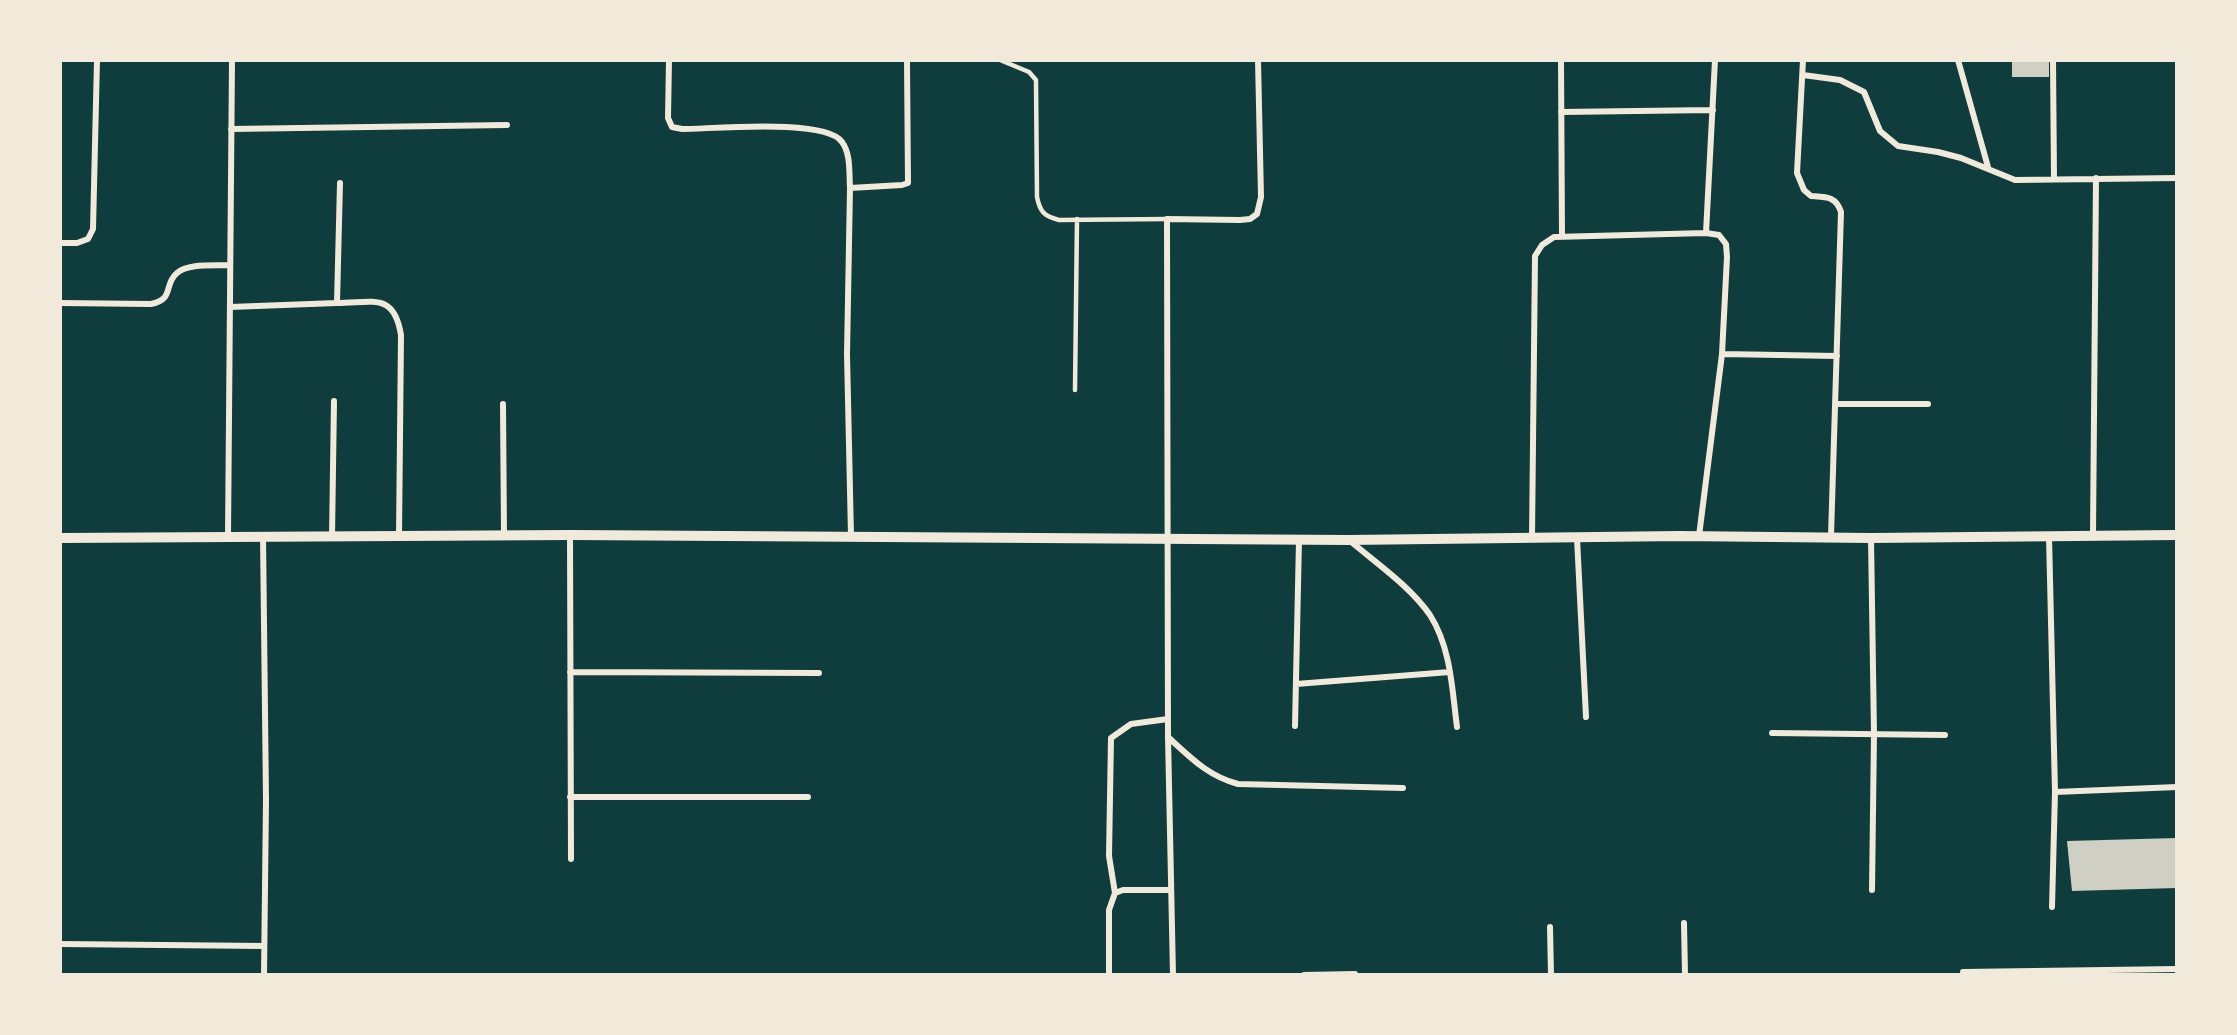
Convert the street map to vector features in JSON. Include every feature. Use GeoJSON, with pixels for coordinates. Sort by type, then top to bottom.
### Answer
{"type":"FeatureCollection","features":[{"type":"Feature","properties":{"kind":"street"},"geometry":{"type":"LineString","coordinates":[[60,243],[78,243],[88,239],[93,229],[97,60]]}},
{"type":"Feature","properties":{"kind":"street"},"geometry":{"type":"LineString","coordinates":[[228,537],[232,60]]}},
{"type":"Feature","properties":{"kind":"street"},"geometry":{"type":"LineString","coordinates":[[669,60],[668,118],[672,127],[682,129],[807,127],[830,132],[842,142],[849,161],[850,188],[847,366],[851,536]]}},
{"type":"Feature","properties":{"kind":"street"},"geometry":{"type":"LineString","coordinates":[[850,188],[908,183],[910,176],[907,60]]}},
{"type":"Feature","properties":{"kind":"street"},"geometry":{"type":"LineString","coordinates":[[1173,975],[1168,737],[1167,219],[1240,220],[1250,219],[1257,214],[1261,197],[1258,60]]}},
{"type":"Feature","properties":{"kind":"street"},"geometry":{"type":"LineString","coordinates":[[1561,60],[1562,237]]}},
{"type":"Feature","properties":{"kind":"street"},"geometry":{"type":"LineString","coordinates":[[1706,233],[1715,60]]}},
{"type":"Feature","properties":{"kind":"street"},"geometry":{"type":"LineString","coordinates":[[1803,60],[1797,173],[1800,183],[1811,196],[1831,197],[1839,204],[1841,212],[1831,536]]}},
{"type":"Feature","properties":{"kind":"street"},"geometry":{"type":"LineString","coordinates":[[1958,60],[1988,167]]}},
{"type":"Feature","properties":{"kind":"street"},"geometry":{"type":"LineString","coordinates":[[2053,60],[2054,179]]}},
{"type":"Feature","properties":{"kind":"street"},"geometry":{"type":"LineString","coordinates":[[1803,75],[1840,80],[1864,92],[1880,131],[1887,140],[1898,146],[1938,152],[1988,167],[2015,180],[2177,178]]}},
{"type":"Feature","properties":{"kind":"street"},"geometry":{"type":"LineString","coordinates":[[1561,112],[1713,110]]}},
{"type":"Feature","properties":{"kind":"street"},"geometry":{"type":"LineString","coordinates":[[231,129],[507,125]]}},
{"type":"Feature","properties":{"kind":"street"},"geometry":{"type":"LineString","coordinates":[[2093,535],[2096,178]]}},
{"type":"Feature","properties":{"kind":"street"},"geometry":{"type":"LineString","coordinates":[[337,303],[340,183]]}},
{"type":"Feature","properties":{"kind":"street"},"geometry":{"type":"LineString","coordinates":[[1532,537],[1535,256],[1542,245],[1554,237],[1706,233],[1719,235],[1726,244],[1722,354],[1700,536]]}},
{"type":"Feature","properties":{"kind":"street"},"geometry":{"type":"LineString","coordinates":[[60,303],[151,304],[161,302],[166,297],[175,274],[182,269],[229,266]]}},
{"type":"Feature","properties":{"kind":"street"},"geometry":{"type":"LineString","coordinates":[[230,307],[337,303],[378,303],[391,306],[398,316],[401,335],[399,537]]}},
{"type":"Feature","properties":{"kind":"street"},"geometry":{"type":"LineString","coordinates":[[1722,354],[1837,356]]}},
{"type":"Feature","properties":{"kind":"street"},"geometry":{"type":"LineString","coordinates":[[332,537],[334,401]]}},
{"type":"Feature","properties":{"kind":"street"},"geometry":{"type":"LineString","coordinates":[[503,404],[504,535]]}},
{"type":"Feature","properties":{"kind":"street"},"geometry":{"type":"LineString","coordinates":[[1836,404],[1928,405]]}},
{"type":"Feature","properties":{"kind":"street"},"geometry":{"type":"LineString","coordinates":[[60,538],[263,535],[399,537],[570,535],[1348,540],[1700,536],[1871,538],[2049,535],[2177,536]]}},
{"type":"Feature","properties":{"kind":"street"},"geometry":{"type":"LineString","coordinates":[[263,535],[264,975]]}},
{"type":"Feature","properties":{"kind":"street"},"geometry":{"type":"LineString","coordinates":[[570,535],[570,859]]}},
{"type":"Feature","properties":{"kind":"street"},"geometry":{"type":"LineString","coordinates":[[2049,535],[2055,792],[2052,907]]}},
{"type":"Feature","properties":{"kind":"street"},"geometry":{"type":"LineString","coordinates":[[1578,538],[1586,717]]}},
{"type":"Feature","properties":{"kind":"street"},"geometry":{"type":"LineString","coordinates":[[1871,538],[1874,734],[1872,890]]}},
{"type":"Feature","properties":{"kind":"street"},"geometry":{"type":"LineString","coordinates":[[1295,726],[1299,540]]}},
{"type":"Feature","properties":{"kind":"street"},"geometry":{"type":"LineString","coordinates":[[1348,540],[1414,596],[1430,616],[1443,642],[1450,672],[1457,727]]}},
{"type":"Feature","properties":{"kind":"street"},"geometry":{"type":"LineString","coordinates":[[570,672],[819,673]]}},
{"type":"Feature","properties":{"kind":"street"},"geometry":{"type":"LineString","coordinates":[[1296,684],[1450,672]]}},
{"type":"Feature","properties":{"kind":"street"},"geometry":{"type":"LineString","coordinates":[[1109,975],[1109,910],[1115,893],[1109,856],[1108,750],[1111,738],[1131,724],[1168,719]]}},
{"type":"Feature","properties":{"kind":"street"},"geometry":{"type":"LineString","coordinates":[[1772,733],[1945,735]]}},
{"type":"Feature","properties":{"kind":"street"},"geometry":{"type":"LineString","coordinates":[[1168,737],[1201,768],[1218,779],[1238,784],[1403,788]]}},
{"type":"Feature","properties":{"kind":"street"},"geometry":{"type":"LineString","coordinates":[[2055,792],[2177,787]]}},
{"type":"Feature","properties":{"kind":"street"},"geometry":{"type":"LineString","coordinates":[[570,797],[808,796]]}},
{"type":"Feature","properties":{"kind":"street"},"geometry":{"type":"LineString","coordinates":[[1115,893],[1123,890],[1171,890]]}},
{"type":"Feature","properties":{"kind":"street"},"geometry":{"type":"LineString","coordinates":[[1684,923],[1685,975]]}},
{"type":"Feature","properties":{"kind":"street"},"geometry":{"type":"LineString","coordinates":[[1550,927],[1551,975]]}},
{"type":"Feature","properties":{"kind":"street"},"geometry":{"type":"LineString","coordinates":[[60,944],[264,946]]}},
{"type":"Feature","properties":{"kind":"street"},"geometry":{"type":"LineString","coordinates":[[1963,972],[2177,969]]}},
{"type":"Feature","properties":{"kind":"street"},"geometry":{"type":"LineString","coordinates":[[1304,975],[1355,974]]}},
{"type":"Feature","properties":{"kind":"lane"},"geometry":{"type":"LineString","coordinates":[[1000,60],[1029,72],[1036,80],[1037,197],[1039,209],[1046,217],[1167,219]]}},
{"type":"Feature","properties":{"kind":"lane"},"geometry":{"type":"LineString","coordinates":[[1075,390],[1077,219]]}},
{"type":"Feature","properties":{"kind":"building"},"geometry":{"type":"Polygon","coordinates":[[[2012,60],[2049,60],[2049,77],[2012,77],[2012,60]]]}},
{"type":"Feature","properties":{"kind":"building"},"geometry":{"type":"Polygon","coordinates":[[[2177,838],[2177,888],[2072,891],[2067,841],[2177,838]]]}}]}
